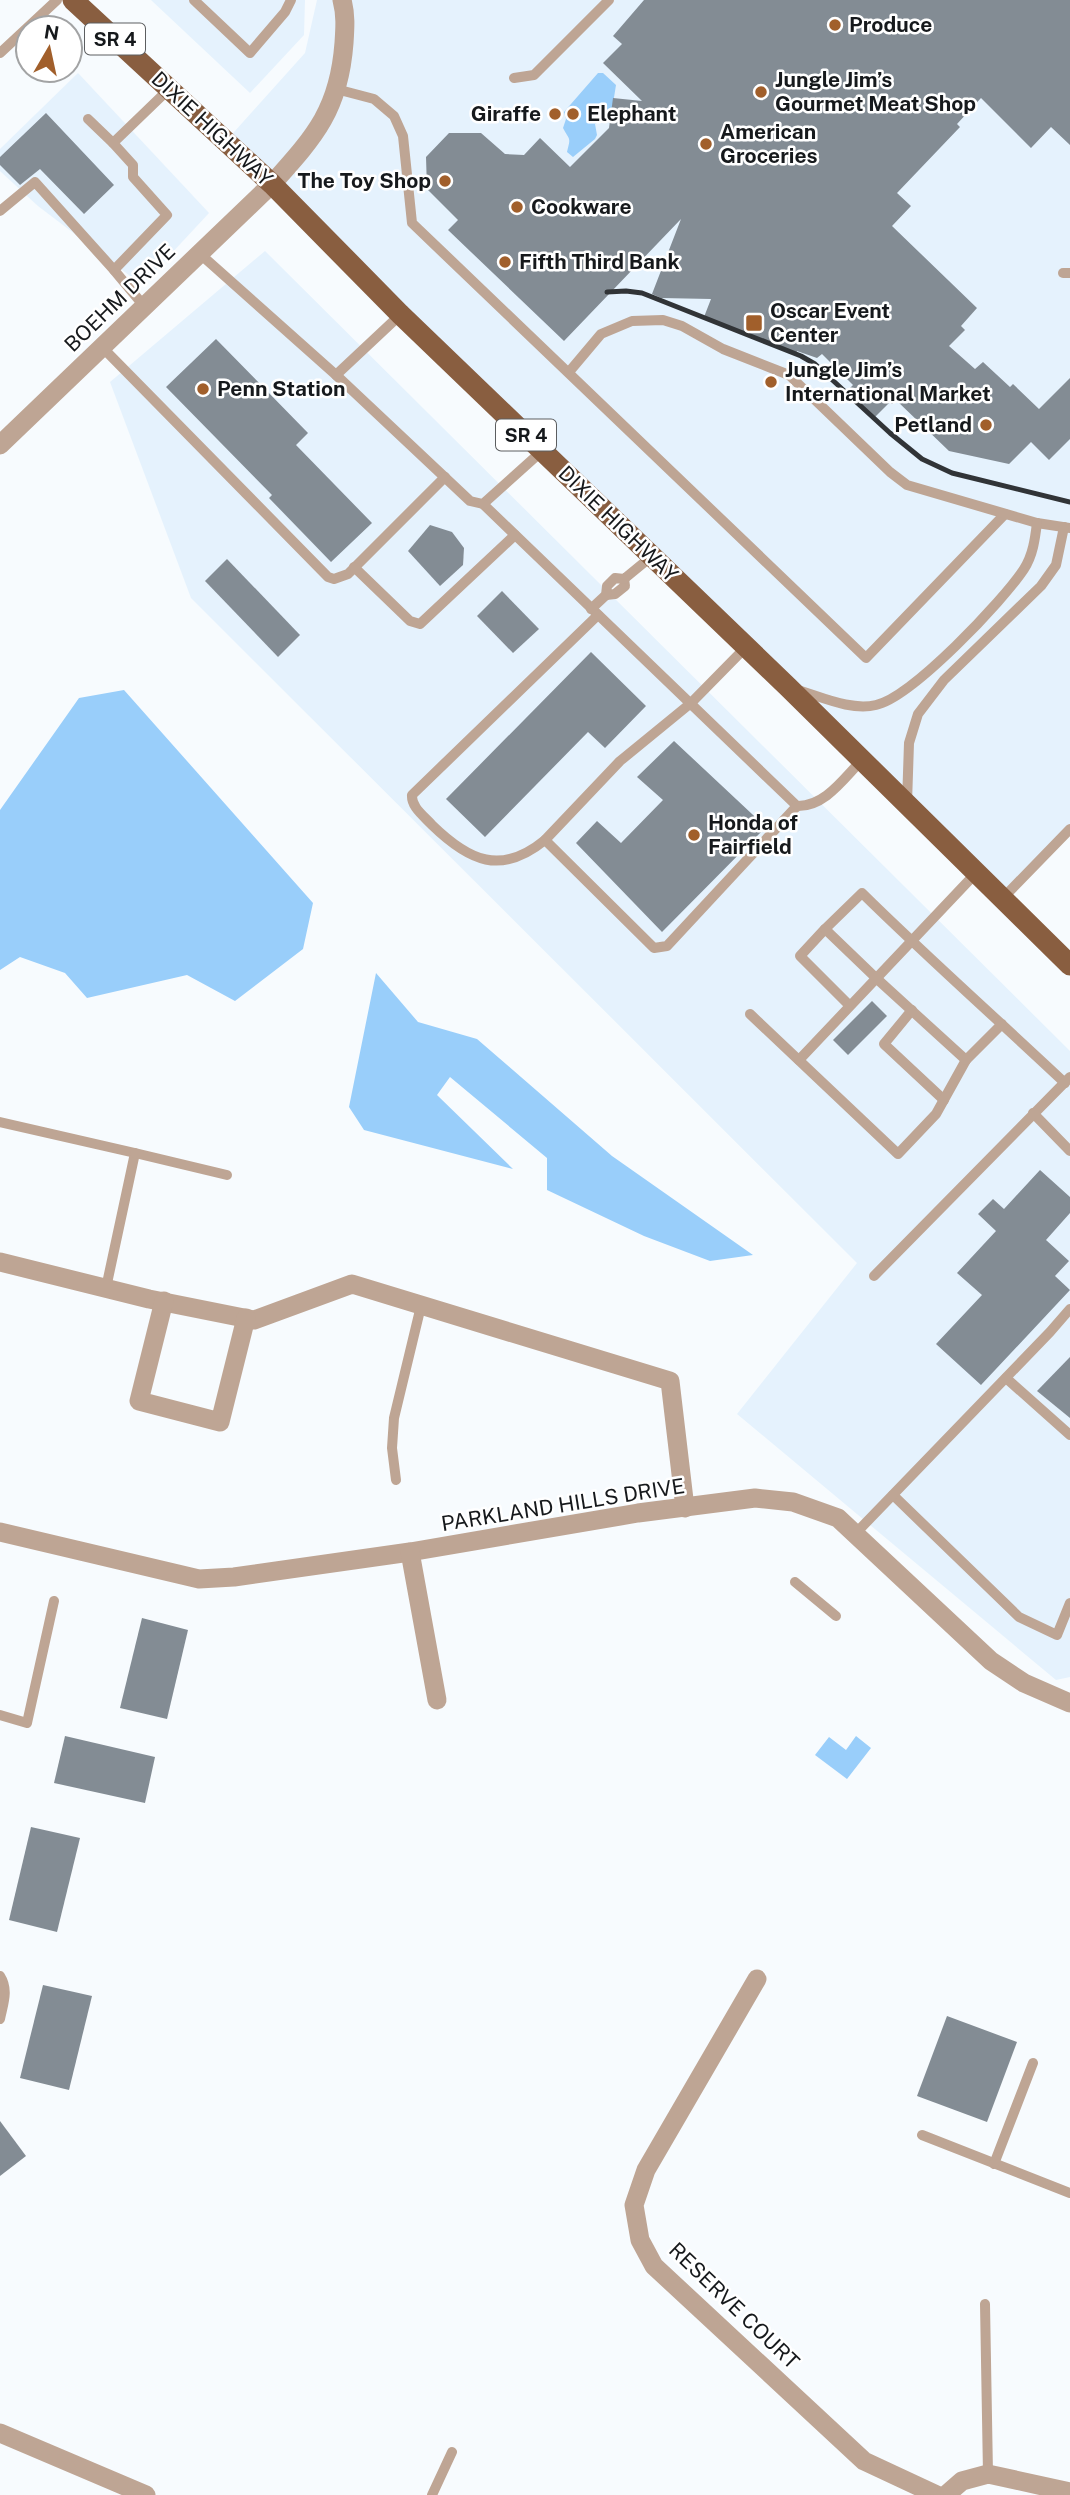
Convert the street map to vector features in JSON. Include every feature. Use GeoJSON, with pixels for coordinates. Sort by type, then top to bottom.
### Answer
{"type":"FeatureCollection","features":[{"type":"Feature","properties":{"kind":"main road","name":"DIXIE HIGHWAY"},"geometry":{"type":"LineString","coordinates":[[70,1],[272,184],[400,314],[788,687],[1070,965]]}},
{"type":"Feature","properties":{"kind":"street","name":"BOEHM DRIVE"},"geometry":{"type":"LineString","coordinates":[[0,445],[272,184],[312,138],[331,106],[342,69],[346,14],[342,0]]}},
{"type":"Feature","properties":{"kind":"street"},"geometry":{"type":"LineString","coordinates":[[0,1262],[254,1320],[352,1284],[670,1381],[685,1508]]}},
{"type":"Feature","properties":{"kind":"street"},"geometry":{"type":"LineString","coordinates":[[164,1301],[139,1401],[220,1422],[246,1318]]}},
{"type":"Feature","properties":{"kind":"street","name":"PARKLAND HILLS DRIVE"},"geometry":{"type":"LineString","coordinates":[[0,1532],[199,1579],[234,1577],[410,1552],[638,1513],[755,1498],[793,1503],[838,1518],[990,1661],[1024,1683],[1070,1703]]}},
{"type":"Feature","properties":{"kind":"street"},"geometry":{"type":"LineString","coordinates":[[410,1552],[437,1700]]}},
{"type":"Feature","properties":{"kind":"street","name":"RESERVE COURT"},"geometry":{"type":"LineString","coordinates":[[757,1979],[646,2170],[634,2205],[640,2240],[654,2266],[864,2461],[937,2495]]}},
{"type":"Feature","properties":{"kind":"street"},"geometry":{"type":"LineString","coordinates":[[0,2433],[146,2495]]}},
{"type":"Feature","properties":{"kind":"street"},"geometry":{"type":"LineString","coordinates":[[946,2495],[962,2481],[988,2474],[1070,2492]]}},
{"type":"Feature","properties":{"kind":"lane"},"geometry":{"type":"LineString","coordinates":[[194,0],[250,53],[285,12],[291,0]]}},
{"type":"Feature","properties":{"kind":"lane"},"geometry":{"type":"LineString","coordinates":[[514,78],[534,75],[609,0]]}},
{"type":"Feature","properties":{"kind":"lane"},"geometry":{"type":"LineString","coordinates":[[0,52],[70,1]]}},
{"type":"Feature","properties":{"kind":"lane"},"geometry":{"type":"LineString","coordinates":[[113,143],[169,89]]}},
{"type":"Feature","properties":{"kind":"lane"},"geometry":{"type":"LineString","coordinates":[[336,89],[374,99],[394,117],[403,136],[412,223],[866,657],[1005,514]]}},
{"type":"Feature","properties":{"kind":"lane"},"geometry":{"type":"LineString","coordinates":[[88,119],[132,165],[133,177],[167,215],[114,270]]}},
{"type":"Feature","properties":{"kind":"lane"},"geometry":{"type":"LineString","coordinates":[[0,211],[35,182],[144,306]]}},
{"type":"Feature","properties":{"kind":"lane"},"geometry":{"type":"LineString","coordinates":[[200,253],[336,375],[470,501],[483,504],[797,806],[807,806],[824,798],[862,760]]}},
{"type":"Feature","properties":{"kind":"lane"},"geometry":{"type":"LineString","coordinates":[[336,375],[400,314]]}},
{"type":"Feature","properties":{"kind":"lane"},"geometry":{"type":"LineString","coordinates":[[569,372],[601,334],[617,326],[632,321],[663,320],[673,323],[723,349],[789,375],[907,485],[1037,523],[1067,528],[1056,565],[1041,586],[944,680],[918,714],[909,743],[907,803]]}},
{"type":"Feature","properties":{"kind":"lane"},"geometry":{"type":"LineString","coordinates":[[102,347],[328,578],[334,579],[348,574],[445,477]]}},
{"type":"Feature","properties":{"kind":"lane"},"geometry":{"type":"LineString","coordinates":[[483,504],[542,450]]}},
{"type":"Feature","properties":{"kind":"lane"},"geometry":{"type":"LineString","coordinates":[[788,687],[850,706],[876,705],[896,697],[922,678],[1002,598],[1025,567],[1033,550],[1037,523]]}},
{"type":"Feature","properties":{"kind":"lane"},"geometry":{"type":"LineString","coordinates":[[354,567],[410,621],[421,624],[514,535]]}},
{"type":"Feature","properties":{"kind":"lane"},"geometry":{"type":"LineString","coordinates":[[652,556],[624,579],[615,579],[607,586],[606,595],[595,612],[412,795],[411,802],[454,846],[487,862],[512,859],[533,850],[620,761],[691,704],[746,647]]}},
{"type":"Feature","properties":{"kind":"lane"},"geometry":{"type":"LineString","coordinates":[[545,840],[654,948],[667,946],[797,806]]}},
{"type":"Feature","properties":{"kind":"lane"},"geometry":{"type":"LineString","coordinates":[[1003,898],[1070,829]]}},
{"type":"Feature","properties":{"kind":"lane"},"geometry":{"type":"LineString","coordinates":[[799,1060],[977,872]]}},
{"type":"Feature","properties":{"kind":"lane"},"geometry":{"type":"LineString","coordinates":[[849,1005],[800,956],[862,893],[1002,1024],[1068,1080],[874,1276]]}},
{"type":"Feature","properties":{"kind":"lane"},"geometry":{"type":"LineString","coordinates":[[825,929],[966,1060]]}},
{"type":"Feature","properties":{"kind":"lane"},"geometry":{"type":"LineString","coordinates":[[912,1010],[884,1044],[943,1100]]}},
{"type":"Feature","properties":{"kind":"lane"},"geometry":{"type":"LineString","coordinates":[[750,1014],[898,1154],[936,1114],[966,1060],[1002,1024]]}},
{"type":"Feature","properties":{"kind":"lane"},"geometry":{"type":"LineString","coordinates":[[1033,1114],[1070,1152]]}},
{"type":"Feature","properties":{"kind":"lane"},"geometry":{"type":"LineString","coordinates":[[0,1122],[227,1175]]}},
{"type":"Feature","properties":{"kind":"lane"},"geometry":{"type":"LineString","coordinates":[[106,1288],[135,1153]]}},
{"type":"Feature","properties":{"kind":"lane"},"geometry":{"type":"LineString","coordinates":[[396,1480],[392,1448],[394,1418],[421,1306]]}},
{"type":"Feature","properties":{"kind":"lane"},"geometry":{"type":"LineString","coordinates":[[855,1534],[1070,1309]]}},
{"type":"Feature","properties":{"kind":"lane"},"geometry":{"type":"LineString","coordinates":[[1006,1378],[1070,1434]]}},
{"type":"Feature","properties":{"kind":"lane"},"geometry":{"type":"LineString","coordinates":[[893,1495],[1019,1617],[1057,1635],[1070,1603]]}},
{"type":"Feature","properties":{"kind":"lane"},"geometry":{"type":"LineString","coordinates":[[795,1582],[836,1616]]}},
{"type":"Feature","properties":{"kind":"lane"},"geometry":{"type":"LineString","coordinates":[[0,1715],[27,1723],[54,1601]]}},
{"type":"Feature","properties":{"kind":"lane"},"geometry":{"type":"LineString","coordinates":[[0,1976],[5,1984],[0,2020]]}},
{"type":"Feature","properties":{"kind":"lane"},"geometry":{"type":"LineString","coordinates":[[994,2164],[1033,2063]]}},
{"type":"Feature","properties":{"kind":"lane"},"geometry":{"type":"LineString","coordinates":[[922,2135],[1070,2193]]}},
{"type":"Feature","properties":{"kind":"lane"},"geometry":{"type":"LineString","coordinates":[[985,2304],[988,2474]]}},
{"type":"Feature","properties":{"kind":"lane"},"geometry":{"type":"LineString","coordinates":[[432,2495],[452,2452]]}},
{"type":"Feature","properties":{"kind":"shaded area"},"geometry":{"type":"Polygon","coordinates":[[[151,0],[305,0],[304,35],[250,93],[151,0]]]}},
{"type":"Feature","properties":{"kind":"shaded area","name":"Jungle Jim’s International Market"},"geometry":{"type":"Polygon","coordinates":[[[317,0],[1070,0],[1070,829],[1003,898],[226,141],[305,53],[317,0]]]}},
{"type":"Feature","properties":{"kind":"shaded area"},"geometry":{"type":"Polygon","coordinates":[[[84,79],[209,213],[142,285],[38,206],[0,171],[0,149],[67,84],[84,84],[84,79]]]}},
{"type":"Feature","properties":{"kind":"shaded area"},"geometry":{"type":"Polygon","coordinates":[[[265,251],[1070,1051],[1070,1677],[1056,1680],[737,1414],[857,1263],[191,598],[110,382],[265,251]]]}},
{"type":"Feature","properties":{"kind":"water"},"geometry":{"type":"Polygon","coordinates":[[[598,73],[603,73],[616,85],[611,116],[607,123],[601,121],[595,124],[595,139],[573,157],[567,152],[569,141],[563,128],[566,119],[564,112],[598,73]]]}},
{"type":"Feature","properties":{"kind":"water"},"geometry":{"type":"Polygon","coordinates":[[[124,690],[313,903],[303,949],[235,1001],[187,975],[87,998],[65,973],[20,957],[0,970],[0,810],[79,698],[124,690]]]}},
{"type":"Feature","properties":{"kind":"water"},"geometry":{"type":"Polygon","coordinates":[[[376,973],[418,1022],[477,1039],[612,1156],[753,1255],[710,1261],[644,1236],[547,1190],[547,1158],[450,1077],[437,1095],[513,1169],[364,1130],[349,1107],[376,973]]]}},
{"type":"Feature","properties":{"kind":"water"},"geometry":{"type":"Polygon","coordinates":[[[856,1736],[871,1748],[847,1779],[815,1755],[829,1737],[846,1750],[856,1736]]]}},
{"type":"Feature","properties":{"kind":"building","name":"Jungle Jim’s International Market"},"geometry":{"type":"Polygon","coordinates":[[[644,0],[1070,0],[1070,145],[1051,127],[1031,148],[981,98],[957,124],[960,127],[897,193],[911,206],[892,226],[977,308],[961,326],[965,330],[949,346],[975,369],[983,362],[1010,387],[1013,384],[1039,409],[1070,378],[1070,439],[1049,460],[1031,442],[1009,464],[949,451],[896,400],[892,404],[890,402],[874,418],[846,392],[853,385],[822,354],[817,358],[797,351],[796,354],[704,317],[711,299],[661,298],[652,294],[681,219],[564,341],[448,230],[458,220],[427,189],[426,157],[449,133],[481,133],[505,154],[524,155],[540,138],[570,167],[609,128],[613,98],[642,101],[603,63],[622,44],[613,36],[644,0]]]}},
{"type":"Feature","properties":{"kind":"building"},"geometry":{"type":"Polygon","coordinates":[[[46,113],[114,185],[84,214],[40,169],[20,185],[0,165],[0,157],[46,113]]]}},
{"type":"Feature","properties":{"kind":"building"},"geometry":{"type":"Polygon","coordinates":[[[216,339],[308,433],[296,445],[372,523],[331,562],[269,498],[272,495],[166,387],[216,339]]]}},
{"type":"Feature","properties":{"kind":"building"},"geometry":{"type":"Polygon","coordinates":[[[430,525],[452,532],[464,548],[463,565],[440,586],[408,551],[430,525]]]}},
{"type":"Feature","properties":{"kind":"building"},"geometry":{"type":"Polygon","coordinates":[[[227,559],[300,635],[278,657],[205,581],[227,559]]]}},
{"type":"Feature","properties":{"kind":"building"},"geometry":{"type":"Polygon","coordinates":[[[502,591],[539,629],[513,653],[477,616],[502,591]]]}},
{"type":"Feature","properties":{"kind":"building"},"geometry":{"type":"Polygon","coordinates":[[[591,652],[646,706],[605,748],[588,732],[485,837],[446,799],[591,652]]]}},
{"type":"Feature","properties":{"kind":"building","name":"Honda of Fairfield"},"geometry":{"type":"Polygon","coordinates":[[[674,741],[766,827],[662,932],[576,843],[597,821],[621,843],[663,800],[637,777],[674,741]]]}},
{"type":"Feature","properties":{"kind":"building"},"geometry":{"type":"Polygon","coordinates":[[[872,1001],[887,1016],[848,1055],[833,1040],[872,1001]]]}},
{"type":"Feature","properties":{"kind":"building"},"geometry":{"type":"Polygon","coordinates":[[[1040,1170],[1070,1197],[1070,1213],[1046,1240],[1069,1261],[1055,1276],[1070,1290],[981,1385],[936,1344],[982,1295],[957,1273],[996,1231],[978,1214],[993,1199],[1004,1209],[1040,1170]]]}},
{"type":"Feature","properties":{"kind":"building"},"geometry":{"type":"Polygon","coordinates":[[[1070,1357],[1070,1418],[1037,1391],[1070,1357]]]}},
{"type":"Feature","properties":{"kind":"building"},"geometry":{"type":"Polygon","coordinates":[[[142,1618],[188,1630],[167,1719],[120,1708],[142,1618]]]}},
{"type":"Feature","properties":{"kind":"building"},"geometry":{"type":"Polygon","coordinates":[[[65,1736],[155,1757],[145,1803],[54,1783],[65,1736]]]}},
{"type":"Feature","properties":{"kind":"building"},"geometry":{"type":"Polygon","coordinates":[[[31,1827],[80,1838],[57,1932],[9,1920],[31,1827]]]}},
{"type":"Feature","properties":{"kind":"building"},"geometry":{"type":"Polygon","coordinates":[[[43,1985],[92,1996],[69,2090],[20,2078],[43,1985]]]}},
{"type":"Feature","properties":{"kind":"building"},"geometry":{"type":"Polygon","coordinates":[[[947,2016],[1017,2042],[987,2122],[917,2096],[947,2016]]]}},
{"type":"Feature","properties":{"kind":"building"},"geometry":{"type":"Polygon","coordinates":[[[0,2121],[26,2156],[0,2176],[0,2121]]]}},
{"type":"Feature","properties":{"kind":"railway"},"geometry":{"type":"LineString","coordinates":[[607,292],[642,293],[801,356],[815,364],[922,459],[952,473],[1070,502]]}},
{"type":"Feature","properties":{"kind":"place","name":"Produce"},"geometry":{"type":"Point","coordinates":[835,25]}},
{"type":"Feature","properties":{"kind":"place","name":"Jungle Jim’s Gourmet Meat Shop"},"geometry":{"type":"Point","coordinates":[761,92]}},
{"type":"Feature","properties":{"kind":"place","name":"Giraffe"},"geometry":{"type":"Point","coordinates":[555,114]}},
{"type":"Feature","properties":{"kind":"place","name":"Elephant"},"geometry":{"type":"Point","coordinates":[573,114]}},
{"type":"Feature","properties":{"kind":"place","name":"American Groceries"},"geometry":{"type":"Point","coordinates":[706,144]}},
{"type":"Feature","properties":{"kind":"place","name":"The Toy Shop"},"geometry":{"type":"Point","coordinates":[445,181]}},
{"type":"Feature","properties":{"kind":"place","name":"Cookware"},"geometry":{"type":"Point","coordinates":[517,207]}},
{"type":"Feature","properties":{"kind":"place","name":"Fifth Third Bank"},"geometry":{"type":"Point","coordinates":[505,262]}},
{"type":"Feature","properties":{"kind":"place","name":"Oscar Event Center"},"geometry":{"type":"Point","coordinates":[754,323]}},
{"type":"Feature","properties":{"kind":"place","name":"Jungle Jim’s International Market"},"geometry":{"type":"Point","coordinates":[771,382]}},
{"type":"Feature","properties":{"kind":"place","name":"Penn Station"},"geometry":{"type":"Point","coordinates":[203,389]}},
{"type":"Feature","properties":{"kind":"place","name":"Petland"},"geometry":{"type":"Point","coordinates":[986,425]}},
{"type":"Feature","properties":{"kind":"place","name":"Honda of Fairfield"},"geometry":{"type":"Point","coordinates":[694,835]}}]}
